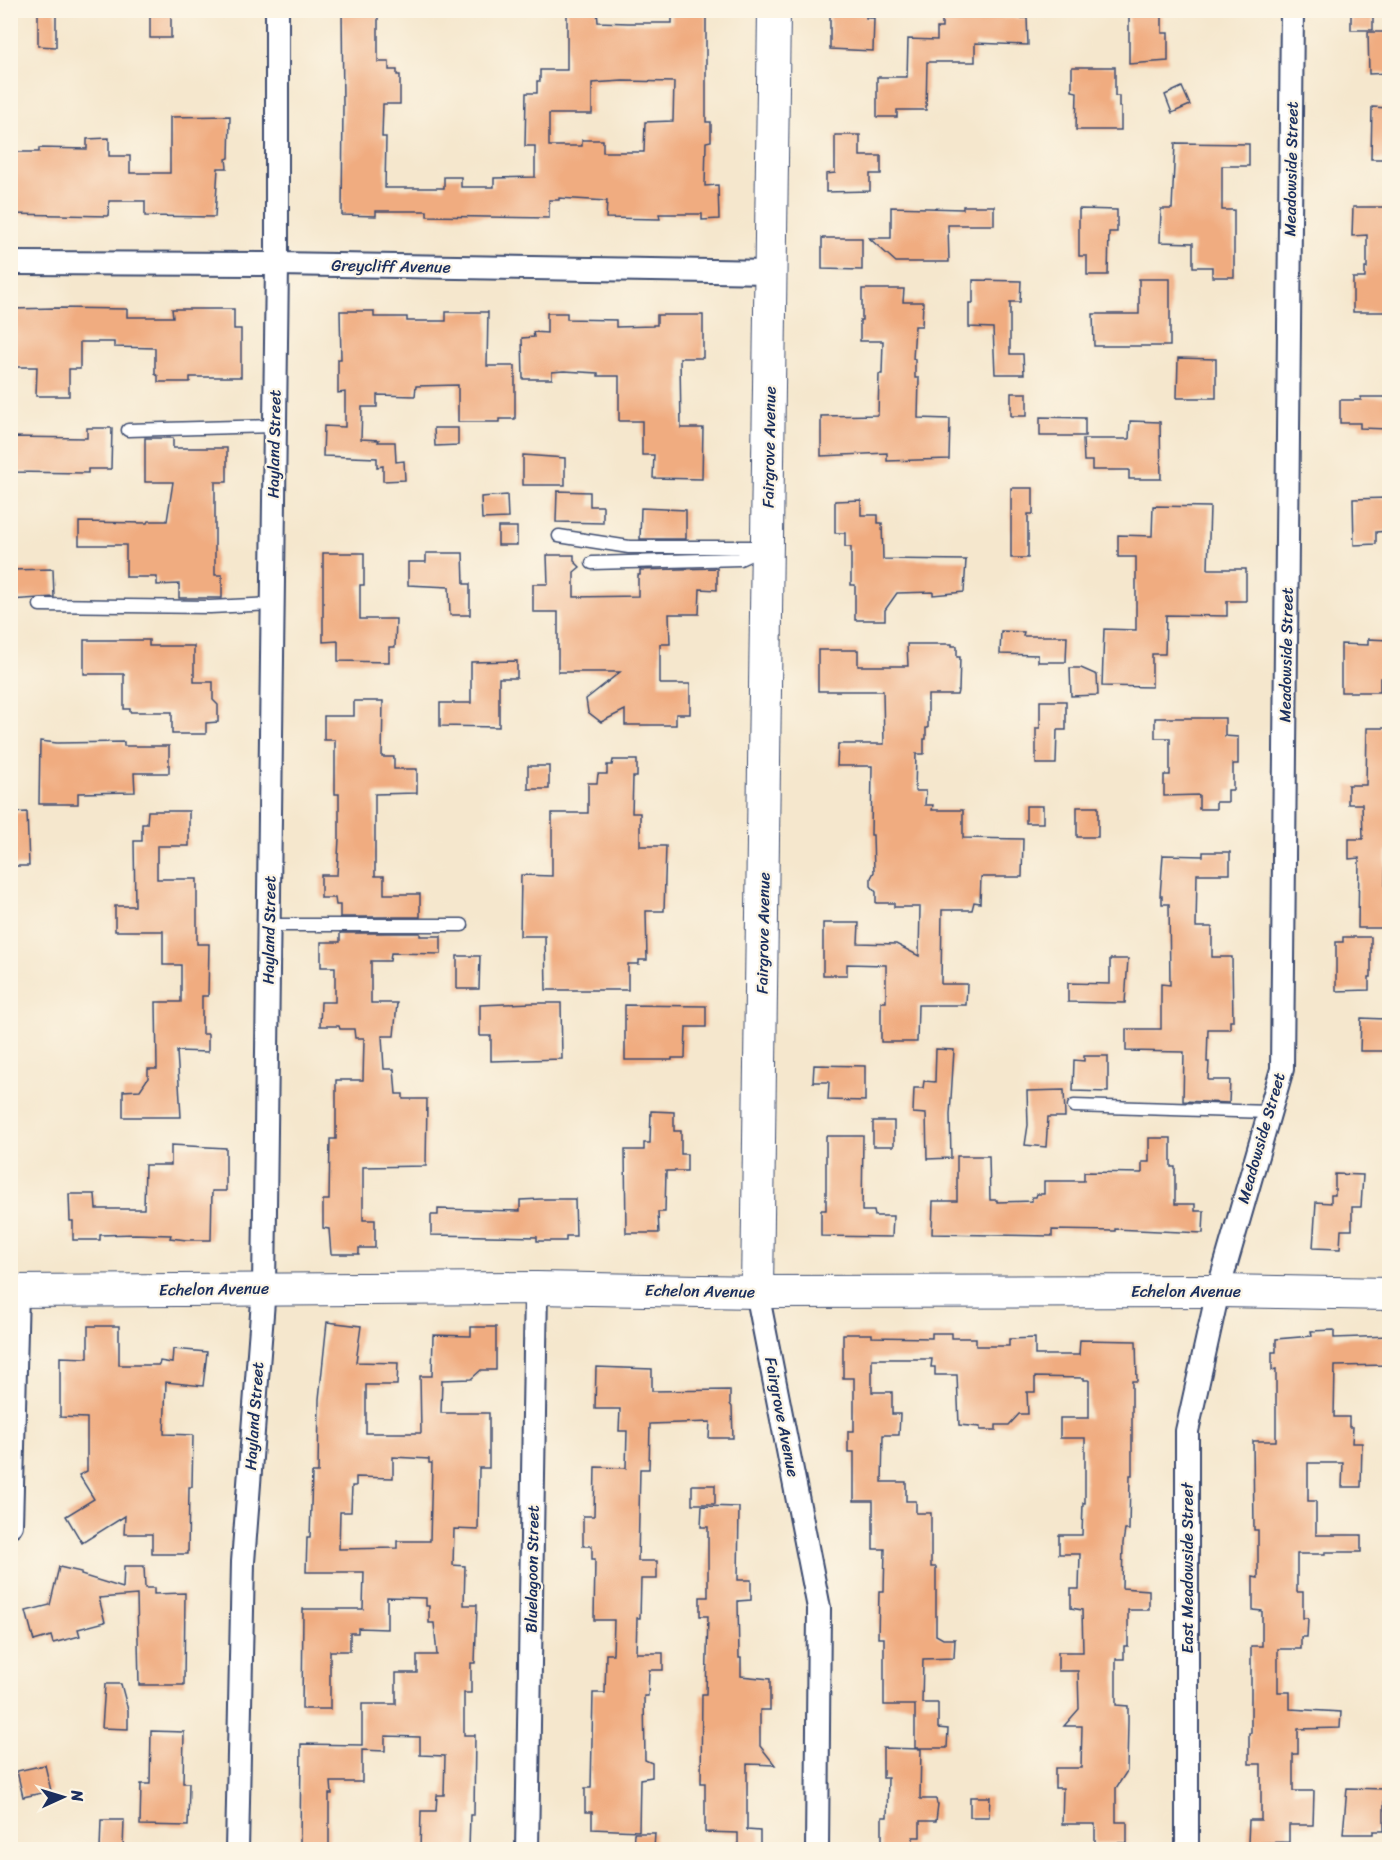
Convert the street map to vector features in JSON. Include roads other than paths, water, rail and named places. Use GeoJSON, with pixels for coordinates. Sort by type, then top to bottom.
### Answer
{"type":"FeatureCollection","features":[{"type":"Feature","properties":{"kind":"street","name":"Hayland Street"},"geometry":{"type":"LineString","coordinates":[[237,1850],[243,1562],[264,1288],[277,264],[277,10]]}},
{"type":"Feature","properties":{"kind":"street","name":"Fairgrove Avenue"},"geometry":{"type":"LineString","coordinates":[[774,10],[757,1292],[819,1608],[817,1850]]}},
{"type":"Feature","properties":{"kind":"street","name":"Meadowside Street"},"geometry":{"type":"LineString","coordinates":[[1218,1291],[1281,1069],[1292,10]]}},
{"type":"Feature","properties":{"kind":"street","name":"Greycliff Avenue"},"geometry":{"type":"LineString","coordinates":[[10,263],[277,264],[772,272]]}},
{"type":"Feature","properties":{"kind":"street","name":"Echelon Avenue"},"geometry":{"type":"LineString","coordinates":[[14,1291],[536,1288],[757,1292],[1218,1291],[1389,1294]]}},
{"type":"Feature","properties":{"kind":"street","name":"Bluelagoon Street"},"geometry":{"type":"LineString","coordinates":[[527,1850],[536,1288]]}},
{"type":"Feature","properties":{"kind":"street"},"geometry":{"type":"LineString","coordinates":[[11,1525],[14,1291]]}},
{"type":"Feature","properties":{"kind":"street","name":"East Meadowside Street"},"geometry":{"type":"LineString","coordinates":[[1187,1850],[1187,1431],[1218,1291]]}},
{"type":"Feature","properties":{"kind":"lane"},"geometry":{"type":"LineString","coordinates":[[128,430],[274,426]]}},
{"type":"Feature","properties":{"kind":"lane"},"geometry":{"type":"LineString","coordinates":[[559,536],[629,547],[768,547]]}},
{"type":"Feature","properties":{"kind":"lane"},"geometry":{"type":"LineString","coordinates":[[592,563],[740,558],[768,547]]}},
{"type":"Feature","properties":{"kind":"lane"},"geometry":{"type":"LineString","coordinates":[[40,605],[219,607],[272,604]]}},
{"type":"Feature","properties":{"kind":"lane"},"geometry":{"type":"LineString","coordinates":[[269,925],[462,925]]}},
{"type":"Feature","properties":{"kind":"lane"},"geometry":{"type":"LineString","coordinates":[[1074,1106],[1269,1112]]}}]}
